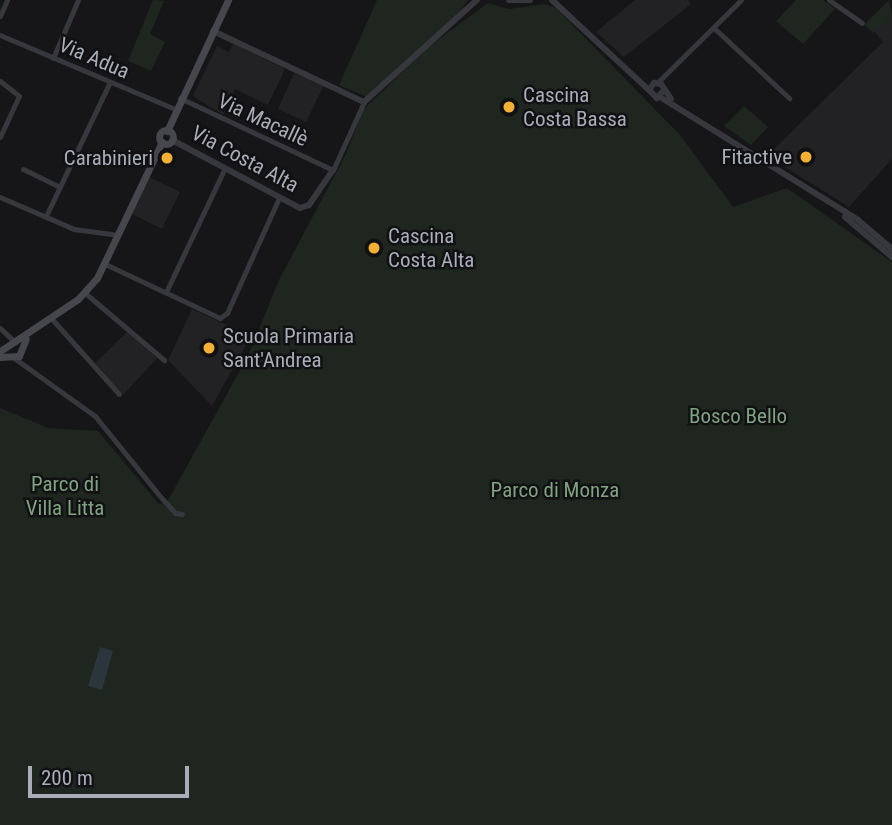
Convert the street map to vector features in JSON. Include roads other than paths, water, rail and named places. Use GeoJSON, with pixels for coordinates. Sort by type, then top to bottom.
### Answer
{"type":"FeatureCollection","features":[{"type":"Feature","properties":{"kind":"main road"},"geometry":{"type":"LineString","coordinates":[[10,350],[30,332],[85,293],[105,264],[162,142],[160,134],[167,131],[180,98],[228,0]]}},
{"type":"Feature","properties":{"kind":"main road"},"geometry":{"type":"LineString","coordinates":[[162,142],[172,140],[167,131]]}},
{"type":"Feature","properties":{"kind":"street"},"geometry":{"type":"LineString","coordinates":[[0,16],[7,0]]}},
{"type":"Feature","properties":{"kind":"street"},"geometry":{"type":"LineString","coordinates":[[53,58],[78,0]]}},
{"type":"Feature","properties":{"kind":"street"},"geometry":{"type":"LineString","coordinates":[[213,31],[364,102],[476,0]]}},
{"type":"Feature","properties":{"kind":"street"},"geometry":{"type":"LineString","coordinates":[[509,0],[530,0]]}},
{"type":"Feature","properties":{"kind":"street"},"geometry":{"type":"LineString","coordinates":[[552,0],[634,74],[653,96],[663,92]]}},
{"type":"Feature","properties":{"kind":"street"},"geometry":{"type":"LineString","coordinates":[[649,90],[664,79],[741,0]]}},
{"type":"Feature","properties":{"kind":"street"},"geometry":{"type":"LineString","coordinates":[[830,0],[862,23]]}},
{"type":"Feature","properties":{"kind":"street"},"geometry":{"type":"LineString","coordinates":[[714,28],[789,98]]}},
{"type":"Feature","properties":{"kind":"street","name":"Via Adua"},"geometry":{"type":"LineString","coordinates":[[0,35],[175,109]]}},
{"type":"Feature","properties":{"kind":"street"},"geometry":{"type":"LineString","coordinates":[[634,74],[655,83],[672,101],[815,196],[858,220],[892,249]]}},
{"type":"Feature","properties":{"kind":"street"},"geometry":{"type":"LineString","coordinates":[[663,92],[664,79]]}},
{"type":"Feature","properties":{"kind":"street"},"geometry":{"type":"LineString","coordinates":[[0,82],[19,96],[0,137]]}},
{"type":"Feature","properties":{"kind":"street"},"geometry":{"type":"LineString","coordinates":[[46,216],[110,82]]}},
{"type":"Feature","properties":{"kind":"street","name":"Via Macallè"},"geometry":{"type":"LineString","coordinates":[[180,98],[333,170]]}},
{"type":"Feature","properties":{"kind":"street","name":"Via Costa Alta"},"geometry":{"type":"LineString","coordinates":[[172,140],[304,209],[333,170],[364,102]]}},
{"type":"Feature","properties":{"kind":"street"},"geometry":{"type":"LineString","coordinates":[[166,292],[225,168]]}},
{"type":"Feature","properties":{"kind":"street"},"geometry":{"type":"LineString","coordinates":[[23,169],[60,187]]}},
{"type":"Feature","properties":{"kind":"street"},"geometry":{"type":"LineString","coordinates":[[815,196],[892,257]]}},
{"type":"Feature","properties":{"kind":"street"},"geometry":{"type":"LineString","coordinates":[[0,197],[83,232],[119,235]]}},
{"type":"Feature","properties":{"kind":"street"},"geometry":{"type":"LineString","coordinates":[[105,264],[220,317],[227,313],[279,198]]}},
{"type":"Feature","properties":{"kind":"street"},"geometry":{"type":"LineString","coordinates":[[85,293],[164,360]]}},
{"type":"Feature","properties":{"kind":"street"},"geometry":{"type":"LineString","coordinates":[[51,318],[119,394]]}},
{"type":"Feature","properties":{"kind":"street"},"geometry":{"type":"LineString","coordinates":[[3,330],[10,350],[94,416],[175,513],[182,514]]}},
{"type":"Feature","properties":{"kind":"place","name":"Cascina Costa Bassa"},"geometry":{"type":"Point","coordinates":[509,107]}},
{"type":"Feature","properties":{"kind":"place","name":"Fitactive"},"geometry":{"type":"Point","coordinates":[806,157]}},
{"type":"Feature","properties":{"kind":"place","name":"Carabinieri"},"geometry":{"type":"Point","coordinates":[167,158]}},
{"type":"Feature","properties":{"kind":"place","name":"Cascina Costa Alta"},"geometry":{"type":"Point","coordinates":[374,248]}},
{"type":"Feature","properties":{"kind":"place","name":"Scuola Primaria Sant'Andrea"},"geometry":{"type":"Point","coordinates":[209,348]}},
{"type":"Feature","properties":{"kind":"park label","name":"Bosco Bello"},"geometry":{"type":"Point","coordinates":[738,416]}},
{"type":"Feature","properties":{"kind":"park label","name":"Parco di Monza"},"geometry":{"type":"Point","coordinates":[555,490]}},
{"type":"Feature","properties":{"kind":"park label","name":"Parco di Villa Litta"},"geometry":{"type":"Point","coordinates":[65,496]}}]}
